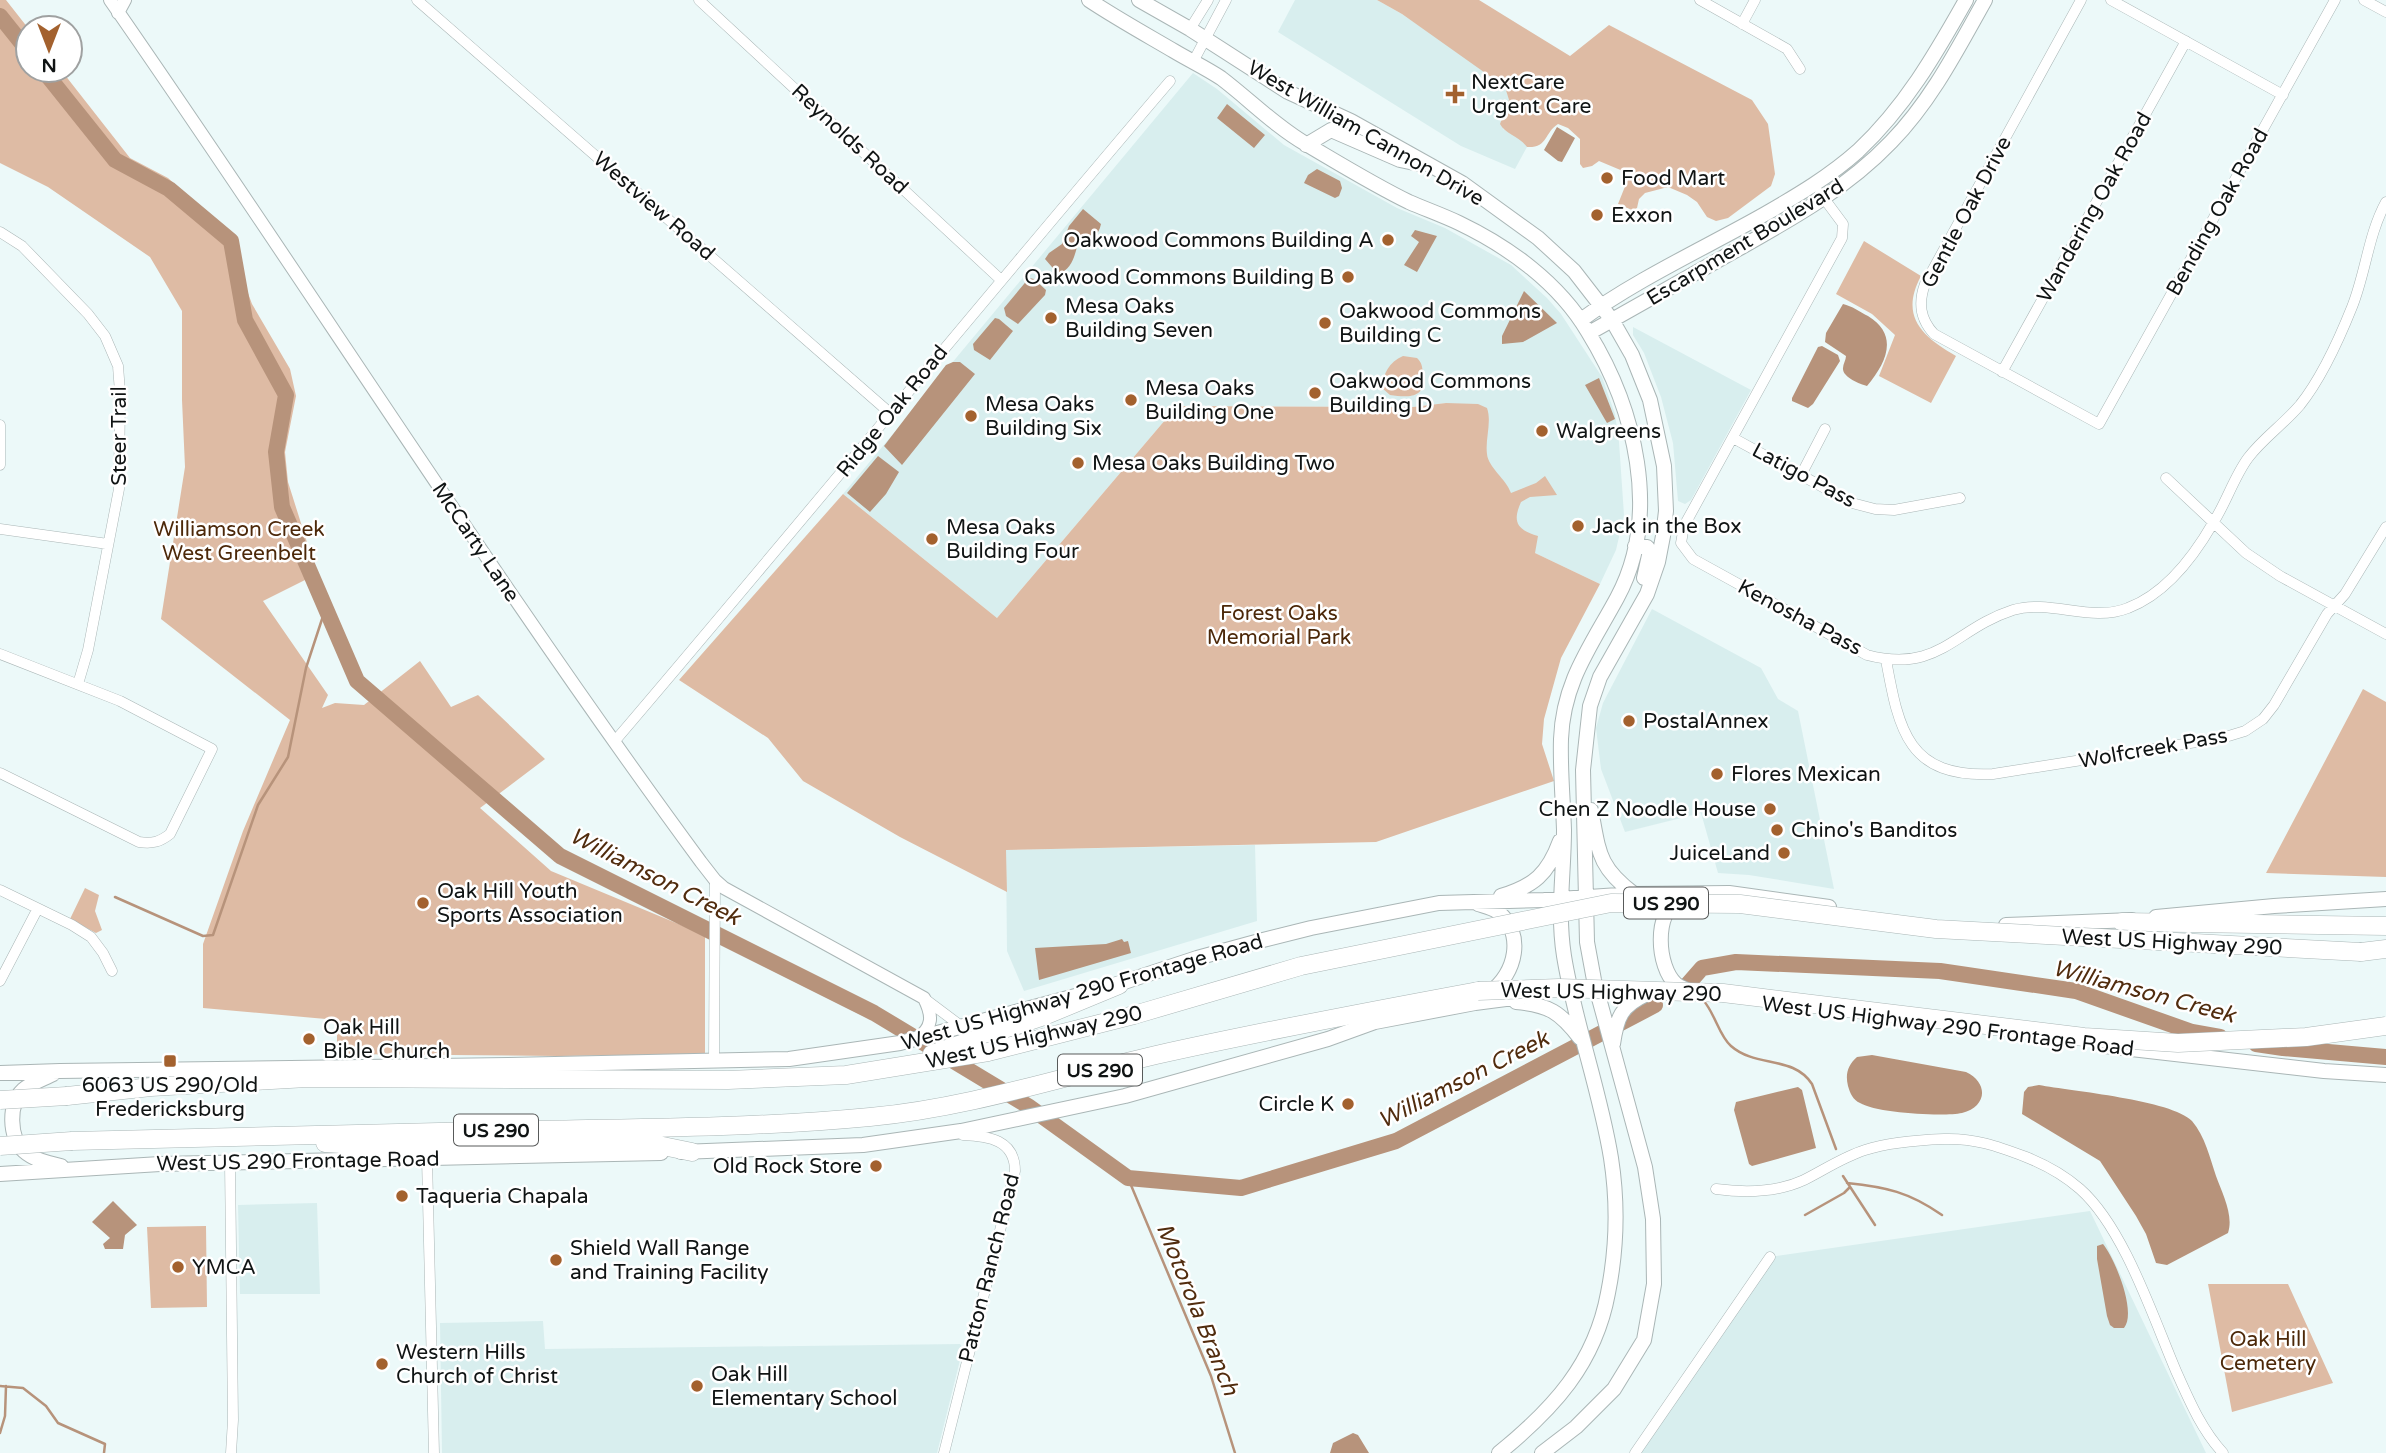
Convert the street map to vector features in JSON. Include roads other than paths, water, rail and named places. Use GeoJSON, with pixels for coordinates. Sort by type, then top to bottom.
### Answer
{"type":"FeatureCollection","features":[{"type":"Feature","properties":{"kind":"highway","name":"West US Highway 290"},"geometry":{"type":"LineString","coordinates":[[0,1100],[165,1086],[307,1078],[728,1080],[846,1075],[988,1052],[1134,1015],[1301,966],[1611,903],[1740,904],[1936,929],[2361,952],[2386,949]]}},
{"type":"Feature","properties":{"kind":"highway"},"geometry":{"type":"LineString","coordinates":[[2122,922],[2386,926]]}},
{"type":"Feature","properties":{"kind":"highway"},"geometry":{"type":"LineString","coordinates":[[886,1070],[964,1033],[1044,1016],[1119,985]]}},
{"type":"Feature","properties":{"kind":"highway","name":"West US Highway 290"},"geometry":{"type":"LineString","coordinates":[[273,1135],[719,1126],[873,1117],[942,1107],[1023,1090],[1167,1053],[1478,991],[1559,988],[1723,993],[2084,1038],[2178,1043],[2306,1037],[2386,1026]]}},
{"type":"Feature","properties":{"kind":"highway"},"geometry":{"type":"LineString","coordinates":[[273,1135],[328,1144],[377,1148],[658,1146],[692,1152]]}},
{"type":"Feature","properties":{"kind":"highway","name":"US 290"},"geometry":{"type":"LineString","coordinates":[[0,1146],[273,1135]]}},
{"type":"Feature","properties":{"kind":"main road","name":"West William Cannon Drive"},"geometry":{"type":"LineString","coordinates":[[1088,0],[1219,77],[1268,119],[1306,145],[1406,200],[1497,243],[1538,273],[1560,295],[1585,327],[1623,401],[1631,430],[1638,484],[1638,516],[1635,546],[1628,573],[1619,594],[1583,655],[1568,691],[1560,744],[1564,830]]}},
{"type":"Feature","properties":{"kind":"main road","name":"West William Cannon Drive"},"geometry":{"type":"LineString","coordinates":[[1139,0],[1190,29],[1288,92],[1351,121],[1431,166],[1500,209],[1538,238],[1574,271],[1612,320],[1632,355],[1650,400],[1664,466],[1666,511],[1663,536],[1647,594],[1597,687],[1590,706],[1584,752],[1583,789],[1587,942],[1597,991],[1645,1167],[1653,1219],[1654,1284],[1644,1340],[1614,1389],[1576,1427],[1542,1453]]}},
{"type":"Feature","properties":{"kind":"main road","name":"Escarpment Boulevard"},"geometry":{"type":"LineString","coordinates":[[1585,327],[1601,306],[1814,184],[1856,153],[1920,80],[1966,0]]}},
{"type":"Feature","properties":{"kind":"main road","name":"Escarpment Boulevard"},"geometry":{"type":"LineString","coordinates":[[1585,327],[1612,320],[1824,199],[1866,166],[1913,118],[1934,89],[1985,0]]}},
{"type":"Feature","properties":{"kind":"main road"},"geometry":{"type":"LineString","coordinates":[[1306,145],[1331,130],[1400,160],[1431,166]]}},
{"type":"Feature","properties":{"kind":"main road"},"geometry":{"type":"LineString","coordinates":[[1635,546],[1647,547],[1650,551],[1638,614]]}},
{"type":"Feature","properties":{"kind":"main road"},"geometry":{"type":"LineString","coordinates":[[1560,744],[1584,752]]}},
{"type":"Feature","properties":{"kind":"main road"},"geometry":{"type":"LineString","coordinates":[[1583,789],[1592,811],[1598,851],[1606,867],[1634,894]]}},
{"type":"Feature","properties":{"kind":"main road"},"geometry":{"type":"LineString","coordinates":[[1499,1453],[1535,1424],[1576,1374],[1607,1299],[1615,1240],[1612,1161],[1583,1041],[1572,1017],[1571,992],[1563,953],[1560,899],[1564,830]]}},
{"type":"Feature","properties":{"kind":"main road"},"geometry":{"type":"LineString","coordinates":[[1487,901],[1517,891],[1537,880],[1547,869],[1564,830]]}},
{"type":"Feature","properties":{"kind":"main road","name":"West US Highway 290 Frontage Road"},"geometry":{"type":"LineString","coordinates":[[1119,985],[1196,958],[1311,928],[1439,904],[1634,894],[1694,894]]}},
{"type":"Feature","properties":{"kind":"main road"},"geometry":{"type":"LineString","coordinates":[[1694,894],[1674,902],[1667,910],[1662,927],[1661,956],[1676,985],[1705,998]]}},
{"type":"Feature","properties":{"kind":"main road","name":"West US Highway 290"},"geometry":{"type":"LineString","coordinates":[[1694,894],[1729,894],[1888,916],[1978,924],[2122,922],[2173,914],[2386,899]]}},
{"type":"Feature","properties":{"kind":"main road"},"geometry":{"type":"LineString","coordinates":[[1470,902],[1497,911],[1512,928],[1515,952],[1507,976],[1496,989],[1475,1003]]}},
{"type":"Feature","properties":{"kind":"main road","name":"West US Highway 290 Frontage Road"},"geometry":{"type":"LineString","coordinates":[[939,1135],[1090,1104],[1304,1045],[1375,1022],[1475,1003],[1571,992],[1597,991],[1705,998],[2324,1071],[2386,1075]]}},
{"type":"Feature","properties":{"kind":"main road"},"geometry":{"type":"LineString","coordinates":[[1613,1049],[1615,1030],[1623,1010],[1632,1001],[1647,994]]}},
{"type":"Feature","properties":{"kind":"main road"},"geometry":{"type":"LineString","coordinates":[[1497,1000],[1545,1007],[1572,1017]]}},
{"type":"Feature","properties":{"kind":"main road","name":"West US Highway 290 Frontage Road"},"geometry":{"type":"LineString","coordinates":[[60,1070],[789,1059],[873,1049],[917,1038],[964,1033]]}},
{"type":"Feature","properties":{"kind":"main road"},"geometry":{"type":"LineString","coordinates":[[0,1073],[60,1070]]}},
{"type":"Feature","properties":{"kind":"main road"},"geometry":{"type":"LineString","coordinates":[[60,1070],[25,1088],[17,1097],[13,1110],[15,1138],[23,1151],[40,1161],[72,1169]]}},
{"type":"Feature","properties":{"kind":"main road","name":"West US 290 Frontage Road"},"geometry":{"type":"LineString","coordinates":[[0,1174],[230,1162],[590,1156],[863,1145],[939,1135]]}},
{"type":"Feature","properties":{"kind":"street","name":"McCarty Lane"},"geometry":{"type":"LineString","coordinates":[[110,0],[470,536],[614,742],[715,880],[924,999],[964,1033]]}},
{"type":"Feature","properties":{"kind":"street"},"geometry":{"type":"LineString","coordinates":[[118,13],[125,0]]}},
{"type":"Feature","properties":{"kind":"street","name":"Westview Road"},"geometry":{"type":"LineString","coordinates":[[417,0],[890,413]]}},
{"type":"Feature","properties":{"kind":"street","name":"Reynolds Road"},"geometry":{"type":"LineString","coordinates":[[699,0],[1000,279]]}},
{"type":"Feature","properties":{"kind":"street"},"geometry":{"type":"LineString","coordinates":[[1190,29],[1209,0]]}},
{"type":"Feature","properties":{"kind":"street"},"geometry":{"type":"LineString","coordinates":[[1194,62],[1226,0]]}},
{"type":"Feature","properties":{"kind":"street"},"geometry":{"type":"LineString","coordinates":[[1700,0],[1787,49],[1800,69]]}},
{"type":"Feature","properties":{"kind":"street"},"geometry":{"type":"LineString","coordinates":[[1742,24],[1755,0]]}},
{"type":"Feature","properties":{"kind":"street","name":"Gentle Oak Drive"},"geometry":{"type":"LineString","coordinates":[[2081,0],[1921,295],[1922,314],[1926,326],[1934,334],[2099,424]]}},
{"type":"Feature","properties":{"kind":"street"},"geometry":{"type":"LineString","coordinates":[[2111,0],[2283,94]]}},
{"type":"Feature","properties":{"kind":"street","name":"Bending Oak Road"},"geometry":{"type":"LineString","coordinates":[[2099,424],[2335,0]]}},
{"type":"Feature","properties":{"kind":"street"},"geometry":{"type":"LineString","coordinates":[[2364,0],[2386,12]]}},
{"type":"Feature","properties":{"kind":"street","name":"Wandering Oak Road"},"geometry":{"type":"LineString","coordinates":[[2003,372],[2186,41]]}},
{"type":"Feature","properties":{"kind":"street","name":"Ridge Oak Road"},"geometry":{"type":"LineString","coordinates":[[614,742],[1000,279],[1170,81]]}},
{"type":"Feature","properties":{"kind":"street","name":"Kenosha Pass"},"geometry":{"type":"LineString","coordinates":[[1814,184],[1843,224],[1842,238],[1684,526],[1681,543],[1685,552],[1693,559],[1867,655],[1886,660],[1919,658],[1934,653],[1996,617],[2015,610],[2032,608],[2108,613],[2127,609],[2164,585],[2213,524],[2247,460],[2298,407],[2313,387],[2352,307],[2363,276],[2372,234],[2386,202]]}},
{"type":"Feature","properties":{"kind":"street","name":"Steer Trail"},"geometry":{"type":"LineString","coordinates":[[0,232],[22,246],[99,326],[118,366],[119,489],[88,650],[78,684]]}},
{"type":"Feature","properties":{"kind":"street"},"geometry":{"type":"LineString","coordinates":[[0,425],[0,465]]}},
{"type":"Feature","properties":{"kind":"street"},"geometry":{"type":"LineString","coordinates":[[1801,475],[1825,429]]}},
{"type":"Feature","properties":{"kind":"street","name":"Latigo Pass"},"geometry":{"type":"LineString","coordinates":[[1733,438],[1852,503],[1875,509],[1894,510],[1960,498]]}},
{"type":"Feature","properties":{"kind":"street"},"geometry":{"type":"LineString","coordinates":[[2166,478],[2246,553],[2280,576],[2386,634]]}},
{"type":"Feature","properties":{"kind":"street","name":"Wolfcreek Pass"},"geometry":{"type":"LineString","coordinates":[[1886,660],[1894,704],[1908,741],[1926,759],[1946,770],[1969,775],[1993,774],[2222,738],[2245,731],[2263,719],[2274,705],[2327,614],[2345,594],[2386,527]]}},
{"type":"Feature","properties":{"kind":"street"},"geometry":{"type":"LineString","coordinates":[[0,529],[108,544]]}},
{"type":"Feature","properties":{"kind":"street"},"geometry":{"type":"LineString","coordinates":[[0,654],[120,701],[212,749],[170,834],[149,844],[139,842],[0,773]]}},
{"type":"Feature","properties":{"kind":"street"},"geometry":{"type":"LineString","coordinates":[[714,1062],[715,880]]}},
{"type":"Feature","properties":{"kind":"street"},"geometry":{"type":"LineString","coordinates":[[0,890],[91,937],[112,971]]}},
{"type":"Feature","properties":{"kind":"street"},"geometry":{"type":"LineString","coordinates":[[0,981],[37,910]]}},
{"type":"Feature","properties":{"kind":"street"},"geometry":{"type":"LineString","coordinates":[[917,1038],[930,1024],[930,1009],[924,999]]}},
{"type":"Feature","properties":{"kind":"street","name":"Patton Ranch Road"},"geometry":{"type":"LineString","coordinates":[[939,1135],[992,1139],[1003,1144],[1015,1160],[1015,1171],[944,1453]]}},
{"type":"Feature","properties":{"kind":"street"},"geometry":{"type":"LineString","coordinates":[[1716,1189],[1771,1191],[1801,1181],[1867,1149],[1893,1143],[1945,1139],[1979,1140],[2049,1167],[2081,1190],[2112,1229],[2193,1411],[2223,1453]]}},
{"type":"Feature","properties":{"kind":"street"},"geometry":{"type":"LineString","coordinates":[[427,1158],[434,1453]]}},
{"type":"Feature","properties":{"kind":"street"},"geometry":{"type":"LineString","coordinates":[[230,1162],[233,1420],[231,1453]]}},
{"type":"Feature","properties":{"kind":"street"},"geometry":{"type":"LineString","coordinates":[[1635,1453],[1770,1257]]}},
{"type":"Feature","properties":{"kind":"waterway","name":"Williamson Creek"},"geometry":{"type":"LineString","coordinates":[[0,16],[14,34]]}},
{"type":"Feature","properties":{"kind":"waterway","name":"Williamson Creek"},"geometry":{"type":"LineString","coordinates":[[54,84],[115,160],[169,189],[231,241],[245,320],[286,395],[276,452],[282,507],[357,681],[560,856],[874,1013],[1028,1106],[1128,1178],[1241,1188],[1396,1141],[1655,1005]]}},
{"type":"Feature","properties":{"kind":"waterway"},"geometry":{"type":"LineString","coordinates":[[115,897],[203,936],[213,935],[258,805],[288,757],[306,668],[325,610]]}},
{"type":"Feature","properties":{"kind":"waterway","name":"Williamson Creek"},"geometry":{"type":"LineString","coordinates":[[1688,984],[1702,968],[1736,962],[1940,971],[2076,991],[2192,1032],[2220,1037]]}},
{"type":"Feature","properties":{"kind":"waterway"},"geometry":{"type":"LineString","coordinates":[[1703,1000],[1731,1046],[1741,1053],[1785,1065],[1804,1075],[1812,1084],[1836,1149]]}},
{"type":"Feature","properties":{"kind":"waterway","name":"Williamson Creek"},"geometry":{"type":"LineString","coordinates":[[2256,1044],[2386,1057]]}},
{"type":"Feature","properties":{"kind":"waterway"},"geometry":{"type":"LineString","coordinates":[[1843,1176],[1875,1225]]}},
{"type":"Feature","properties":{"kind":"waterway","name":"Motorola Branch"},"geometry":{"type":"LineString","coordinates":[[1128,1178],[1211,1376],[1235,1453]]}},
{"type":"Feature","properties":{"kind":"waterway"},"geometry":{"type":"LineString","coordinates":[[1847,1183],[1897,1192],[1942,1215]]}},
{"type":"Feature","properties":{"kind":"waterway"},"geometry":{"type":"LineString","coordinates":[[1805,1215],[1850,1187]]}},
{"type":"Feature","properties":{"kind":"waterway"},"geometry":{"type":"LineString","coordinates":[[0,1386],[23,1388],[46,1406],[58,1423],[105,1444],[104,1453]]}},
{"type":"Feature","properties":{"kind":"waterway"},"geometry":{"type":"LineString","coordinates":[[0,1433],[5,1416],[6,1386]]}},
{"type":"Feature","properties":{"kind":"place","name":"NextCare Urgent Care"},"geometry":{"type":"Point","coordinates":[1455,94]}},
{"type":"Feature","properties":{"kind":"place","name":"Food Mart"},"geometry":{"type":"Point","coordinates":[1607,178]}},
{"type":"Feature","properties":{"kind":"place","name":"Exxon"},"geometry":{"type":"Point","coordinates":[1597,215]}},
{"type":"Feature","properties":{"kind":"place","name":"Oakwood Commons Building A"},"geometry":{"type":"Point","coordinates":[1388,240]}},
{"type":"Feature","properties":{"kind":"place","name":"Oakwood Commons Building B"},"geometry":{"type":"Point","coordinates":[1348,277]}},
{"type":"Feature","properties":{"kind":"place","name":"Mesa Oaks Building Seven"},"geometry":{"type":"Point","coordinates":[1051,318]}},
{"type":"Feature","properties":{"kind":"place","name":"Oakwood Commons Building C"},"geometry":{"type":"Point","coordinates":[1325,323]}},
{"type":"Feature","properties":{"kind":"place","name":"Oakwood Commons Building D"},"geometry":{"type":"Point","coordinates":[1315,393]}},
{"type":"Feature","properties":{"kind":"place","name":"Mesa Oaks Building One"},"geometry":{"type":"Point","coordinates":[1131,400]}},
{"type":"Feature","properties":{"kind":"place","name":"Mesa Oaks Building Six"},"geometry":{"type":"Point","coordinates":[971,416]}},
{"type":"Feature","properties":{"kind":"place","name":"Walgreens"},"geometry":{"type":"Point","coordinates":[1542,431]}},
{"type":"Feature","properties":{"kind":"place","name":"Mesa Oaks Building Two"},"geometry":{"type":"Point","coordinates":[1078,463]}},
{"type":"Feature","properties":{"kind":"place","name":"Jack in the Box"},"geometry":{"type":"Point","coordinates":[1578,526]}},
{"type":"Feature","properties":{"kind":"place","name":"Mesa Oaks Building Four"},"geometry":{"type":"Point","coordinates":[932,539]}},
{"type":"Feature","properties":{"kind":"place","name":"PostalAnnex"},"geometry":{"type":"Point","coordinates":[1629,721]}},
{"type":"Feature","properties":{"kind":"place","name":"Flores Mexican"},"geometry":{"type":"Point","coordinates":[1717,774]}},
{"type":"Feature","properties":{"kind":"place","name":"Chen Z Noodle House"},"geometry":{"type":"Point","coordinates":[1770,809]}},
{"type":"Feature","properties":{"kind":"place","name":"Chino's Banditos"},"geometry":{"type":"Point","coordinates":[1777,830]}},
{"type":"Feature","properties":{"kind":"place","name":"JuiceLand"},"geometry":{"type":"Point","coordinates":[1784,853]}},
{"type":"Feature","properties":{"kind":"place","name":"Oak Hill Youth Sports Association"},"geometry":{"type":"Point","coordinates":[423,903]}},
{"type":"Feature","properties":{"kind":"place","name":"Oak Hill Bible Church"},"geometry":{"type":"Point","coordinates":[309,1039]}},
{"type":"Feature","properties":{"kind":"place","name":"6063 US 290/Old Fredericksburg"},"geometry":{"type":"Point","coordinates":[170,1061]}},
{"type":"Feature","properties":{"kind":"place","name":"Circle K"},"geometry":{"type":"Point","coordinates":[1348,1104]}},
{"type":"Feature","properties":{"kind":"place","name":"Old Rock Store"},"geometry":{"type":"Point","coordinates":[876,1166]}},
{"type":"Feature","properties":{"kind":"place","name":"Taqueria Chapala"},"geometry":{"type":"Point","coordinates":[402,1196]}},
{"type":"Feature","properties":{"kind":"place","name":"Shield Wall Range and Training Facility"},"geometry":{"type":"Point","coordinates":[556,1260]}},
{"type":"Feature","properties":{"kind":"place","name":"YMCA"},"geometry":{"type":"Point","coordinates":[178,1267]}},
{"type":"Feature","properties":{"kind":"place","name":"Western Hills Church of Christ"},"geometry":{"type":"Point","coordinates":[382,1364]}},
{"type":"Feature","properties":{"kind":"place","name":"Oak Hill Elementary School"},"geometry":{"type":"Point","coordinates":[697,1386]}},
{"type":"Feature","properties":{"kind":"park label","name":"Williamson Creek West Greenbelt"},"geometry":{"type":"Point","coordinates":[239,541]}},
{"type":"Feature","properties":{"kind":"park label","name":"Forest Oaks Memorial Park"},"geometry":{"type":"Point","coordinates":[1279,625]}},
{"type":"Feature","properties":{"kind":"park label","name":"Oak Hill Cemetery"},"geometry":{"type":"Point","coordinates":[2268,1351]}}]}
